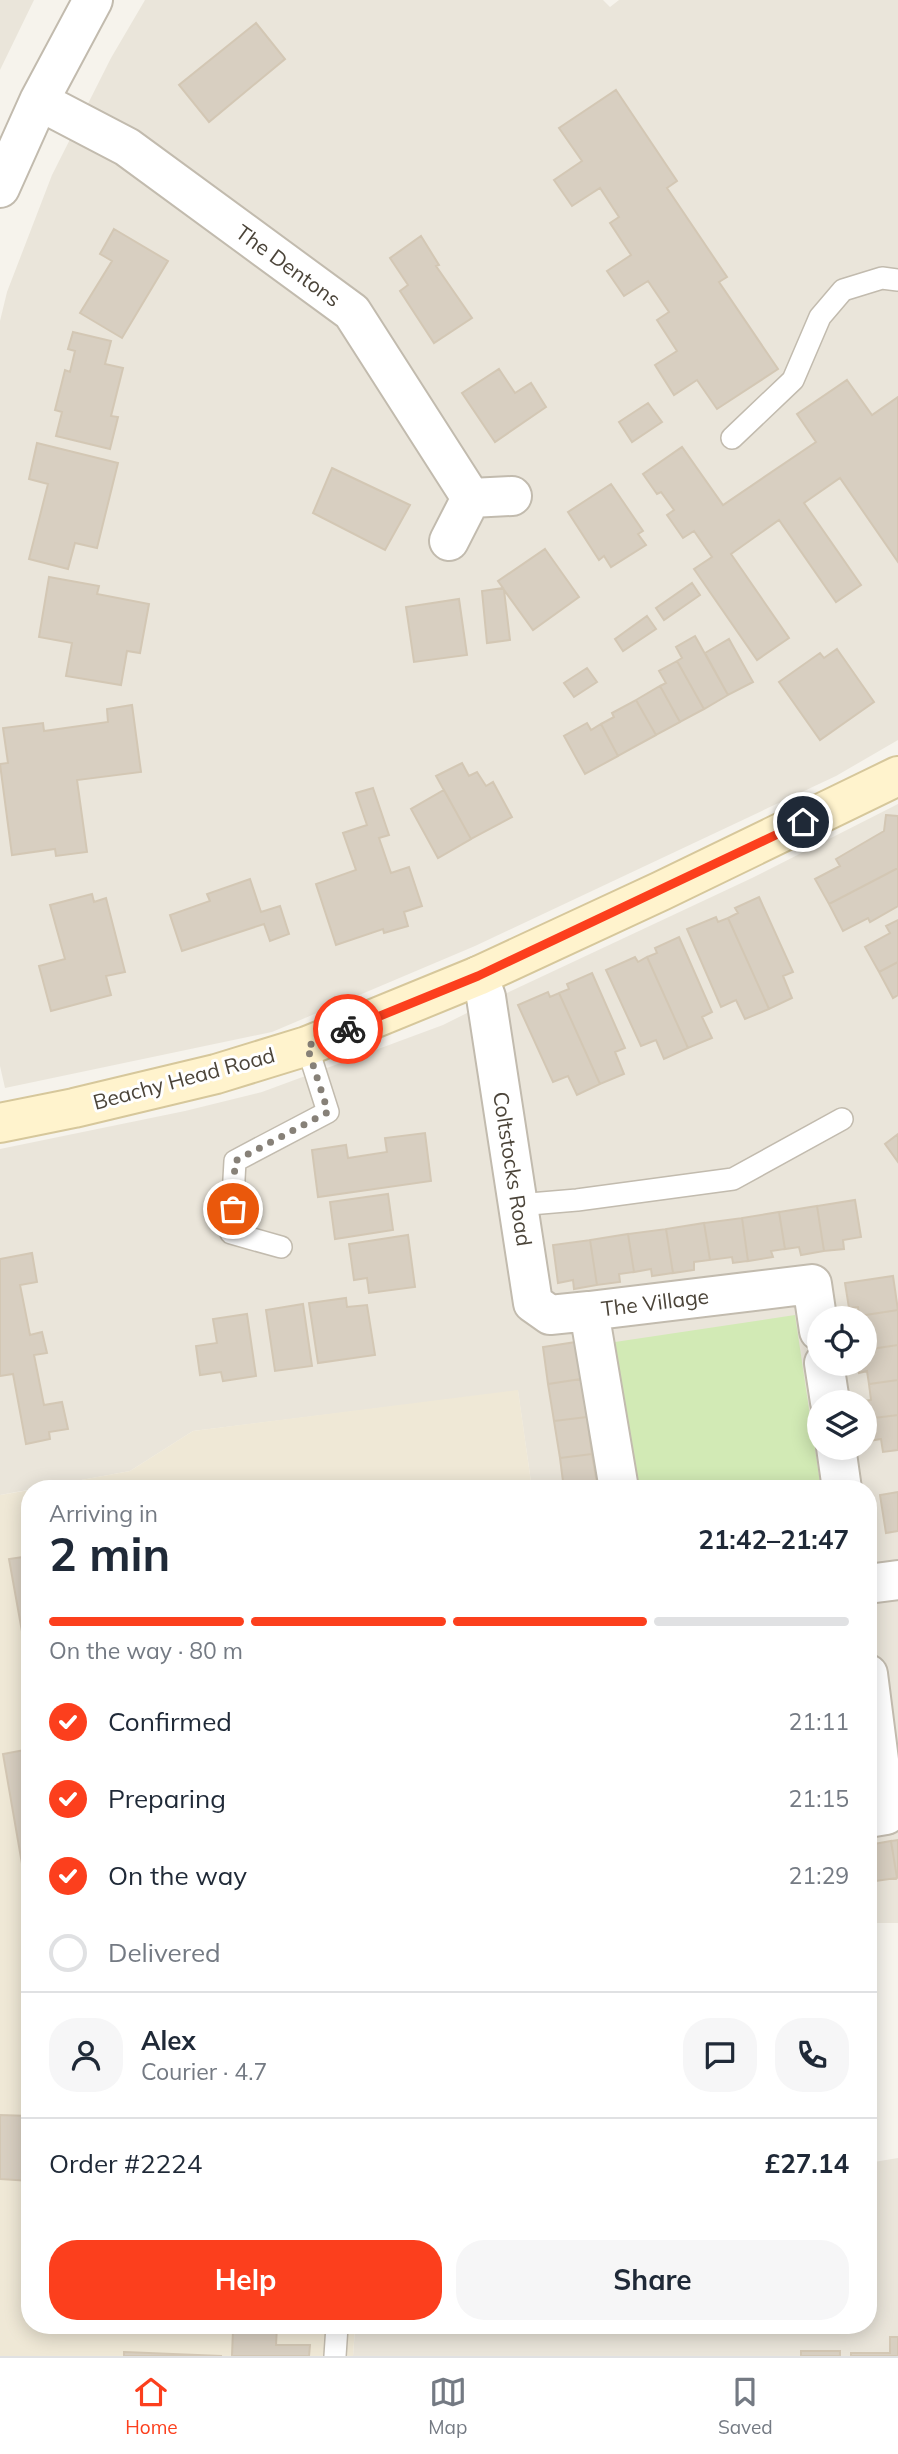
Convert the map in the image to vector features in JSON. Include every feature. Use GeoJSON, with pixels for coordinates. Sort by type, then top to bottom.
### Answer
{"type":"FeatureCollection","features":[{"type":"Feature","properties":{"kind":"street"},"geometry":{"type":"LineString","coordinates":[[0,188],[39,101],[93,0]]}},
{"type":"Feature","properties":{"kind":"street","name":"The Dentons"},"geometry":{"type":"LineString","coordinates":[[39,101],[127,147],[352,312],[471,498]]}},
{"type":"Feature","properties":{"kind":"street"},"geometry":{"type":"LineString","coordinates":[[449,541],[471,498],[512,496]]}},
{"type":"Feature","properties":{"kind":"street","name":"Beachy Head Road"},"geometry":{"type":"LineString","coordinates":[[0,1123],[216,1074],[307,1046],[478,976],[662,891],[898,776]]}},
{"type":"Feature","properties":{"kind":"street","name":"Coltstocks Road"},"geometry":{"type":"LineString","coordinates":[[478,976],[486,997],[533,1303],[550,1315],[590,1311]]}},
{"type":"Feature","properties":{"kind":"street","name":"The Village"},"geometry":{"type":"LineString","coordinates":[[618,1480],[590,1311],[812,1284],[815,1306]]}},
{"type":"Feature","properties":{"kind":"street"},"geometry":{"type":"LineString","coordinates":[[838,1460],[841,1480]]}},
{"type":"Feature","properties":{"kind":"street"},"geometry":{"type":"LineString","coordinates":[[877,1583],[898,1580]]}},
{"type":"Feature","properties":{"kind":"street"},"geometry":{"type":"LineString","coordinates":[[877,1744],[886,1815],[877,1816]]}},
{"type":"Feature","properties":{"kind":"lane"},"geometry":{"type":"LineString","coordinates":[[732,438],[793,380],[820,317],[843,290],[882,278],[898,280]]}},
{"type":"Feature","properties":{"kind":"lane"},"geometry":{"type":"LineString","coordinates":[[281,1247],[232,1233],[235,1161],[328,1112],[307,1046]]}},
{"type":"Feature","properties":{"kind":"lane"},"geometry":{"type":"LineString","coordinates":[[517,1205],[577,1200],[733,1179],[842,1119]]}},
{"type":"Feature","properties":{"kind":"lane"},"geometry":{"type":"LineString","coordinates":[[335,2356],[336,2334]]}},
{"type":"Feature","properties":{"kind":"shaded area"},"geometry":{"type":"Polygon","coordinates":[[[0,0],[34,0],[0,70],[0,0]]]}},
{"type":"Feature","properties":{"kind":"shaded area"},"geometry":{"type":"Polygon","coordinates":[[[145,0],[603,0],[610,7],[619,0],[898,0],[898,740],[836,776],[475,946],[272,1032],[5,1088],[0,1066],[0,321],[7,292],[52,175],[111,58],[145,0]]]}},
{"type":"Feature","properties":{"kind":"shaded area"},"geometry":{"type":"Polygon","coordinates":[[[898,804],[898,1923],[877,1923],[877,1480],[531,1480],[518,1391],[193,1431],[130,1471],[81,1480],[21,1480],[21,1491],[0,1495],[0,1149],[185,1111],[262,1092],[443,1025],[752,878],[898,804]]]}},
{"type":"Feature","properties":{"kind":"shaded area"},"geometry":{"type":"Polygon","coordinates":[[[518,1390],[531,1480],[81,1480],[130,1471],[193,1431],[518,1390]]]}},
{"type":"Feature","properties":{"kind":"shaded area"},"geometry":{"type":"Polygon","coordinates":[[[21,1492],[21,2334],[354,2334],[353,2356],[0,2356],[0,1495],[21,1492]]]}},
{"type":"Feature","properties":{"kind":"shaded area"},"geometry":{"type":"Polygon","coordinates":[[[898,2158],[898,2356],[353,2356],[355,2334],[877,2334],[877,2162],[898,2158]]]}},
{"type":"Feature","properties":{"kind":"green space"},"geometry":{"type":"Polygon","coordinates":[[[795,1315],[807,1395],[807,1460],[817,1460],[820,1480],[636,1480],[615,1342],[795,1315]]]}},
{"type":"Feature","properties":{"kind":"building"},"geometry":{"type":"Polygon","coordinates":[[[256,23],[285,59],[209,122],[179,85],[256,23]]]}},
{"type":"Feature","properties":{"kind":"building"},"geometry":{"type":"Polygon","coordinates":[[[616,90],[677,181],[667,188],[727,277],[719,282],[778,369],[717,409],[697,380],[674,395],[655,365],[677,351],[657,320],[669,312],[648,281],[624,296],[607,271],[631,255],[610,223],[619,217],[600,188],[572,206],[554,180],[582,161],[559,128],[616,90]]]}},
{"type":"Feature","properties":{"kind":"building"},"geometry":{"type":"Polygon","coordinates":[[[114,229],[168,261],[122,338],[80,313],[112,261],[100,254],[114,229]]]}},
{"type":"Feature","properties":{"kind":"building"},"geometry":{"type":"Polygon","coordinates":[[[421,236],[439,265],[436,266],[472,318],[434,343],[400,291],[408,285],[390,258],[421,236]]]}},
{"type":"Feature","properties":{"kind":"building"},"geometry":{"type":"Polygon","coordinates":[[[73,332],[111,341],[105,364],[123,368],[111,416],[118,417],[110,449],[56,436],[62,412],[55,410],[65,370],[70,372],[75,351],[68,349],[73,332]]]}},
{"type":"Feature","properties":{"kind":"building"},"geometry":{"type":"Polygon","coordinates":[[[499,369],[515,393],[531,383],[546,407],[495,442],[462,393],[499,369]]]}},
{"type":"Feature","properties":{"kind":"building"},"geometry":{"type":"Polygon","coordinates":[[[847,380],[872,415],[898,397],[898,562],[840,478],[804,503],[861,585],[836,602],[779,520],[731,554],[789,638],[757,660],[694,569],[712,557],[694,531],[683,538],[667,515],[674,510],[661,492],[657,494],[643,474],[682,447],[723,505],[816,442],[797,414],[847,380]]]}},
{"type":"Feature","properties":{"kind":"building"},"geometry":{"type":"Polygon","coordinates":[[[648,403],[662,422],[632,442],[619,422],[648,403]]]}},
{"type":"Feature","properties":{"kind":"building"},"geometry":{"type":"Polygon","coordinates":[[[37,443],[118,463],[97,548],[75,543],[68,569],[29,559],[48,484],[29,479],[37,443]]]}},
{"type":"Feature","properties":{"kind":"building"},"geometry":{"type":"Polygon","coordinates":[[[332,468],[410,505],[385,550],[313,513],[332,468]]]}},
{"type":"Feature","properties":{"kind":"building"},"geometry":{"type":"Polygon","coordinates":[[[611,484],[643,531],[638,534],[646,545],[611,567],[604,556],[599,560],[568,512],[611,484]]]}},
{"type":"Feature","properties":{"kind":"building"},"geometry":{"type":"Polygon","coordinates":[[[545,549],[579,597],[533,630],[504,590],[510,640],[487,643],[482,591],[503,588],[498,581],[545,549]]]}},
{"type":"Feature","properties":{"kind":"building"},"geometry":{"type":"Polygon","coordinates":[[[49,577],[99,586],[97,594],[149,604],[140,653],[127,651],[121,685],[66,676],[72,643],[39,637],[49,577]]]}},
{"type":"Feature","properties":{"kind":"building"},"geometry":{"type":"Polygon","coordinates":[[[692,583],[700,595],[664,620],[656,608],[692,583]]]}},
{"type":"Feature","properties":{"kind":"building"},"geometry":{"type":"Polygon","coordinates":[[[459,599],[467,655],[414,662],[406,607],[459,599]]]}},
{"type":"Feature","properties":{"kind":"building"},"geometry":{"type":"Polygon","coordinates":[[[647,616],[656,629],[623,651],[615,639],[647,616]]]}},
{"type":"Feature","properties":{"kind":"building"},"geometry":{"type":"Polygon","coordinates":[[[695,636],[728,695],[704,709],[677,661],[682,658],[676,647],[695,636]]]}},
{"type":"Feature","properties":{"kind":"building"},"geometry":{"type":"Polygon","coordinates":[[[729,639],[753,682],[728,695],[705,653],[729,639]]]}},
{"type":"Feature","properties":{"kind":"building"},"geometry":{"type":"Polygon","coordinates":[[[837,649],[874,702],[820,740],[779,682],[820,653],[824,658],[837,649]]]}},
{"type":"Feature","properties":{"kind":"building"},"geometry":{"type":"Polygon","coordinates":[[[677,661],[704,709],[680,722],[660,686],[666,683],[659,671],[677,661]]]}},
{"type":"Feature","properties":{"kind":"building"},"geometry":{"type":"Polygon","coordinates":[[[587,668],[597,682],[574,697],[564,683],[587,668]]]}},
{"type":"Feature","properties":{"kind":"building"},"geometry":{"type":"Polygon","coordinates":[[[660,686],[680,722],[656,735],[636,700],[660,686]]]}},
{"type":"Feature","properties":{"kind":"building"},"geometry":{"type":"Polygon","coordinates":[[[636,700],[656,735],[618,756],[601,724],[614,717],[612,713],[636,700]]]}},
{"type":"Feature","properties":{"kind":"building"},"geometry":{"type":"Polygon","coordinates":[[[132,705],[141,772],[77,780],[87,852],[56,856],[55,849],[12,855],[0,764],[8,763],[3,728],[43,723],[44,731],[108,722],[107,709],[132,705]]]}},
{"type":"Feature","properties":{"kind":"building"},"geometry":{"type":"Polygon","coordinates":[[[587,723],[591,730],[601,724],[618,756],[585,774],[564,736],[587,723]]]}},
{"type":"Feature","properties":{"kind":"building"},"geometry":{"type":"Polygon","coordinates":[[[462,763],[469,776],[477,772],[486,786],[493,782],[512,817],[471,839],[436,776],[462,763]]]}},
{"type":"Feature","properties":{"kind":"building"},"geometry":{"type":"Polygon","coordinates":[[[373,788],[389,835],[379,838],[391,873],[409,867],[422,906],[404,912],[408,926],[384,933],[383,929],[336,945],[316,884],[356,870],[343,833],[367,825],[356,793],[373,788]]]}},
{"type":"Feature","properties":{"kind":"building"},"geometry":{"type":"Polygon","coordinates":[[[444,790],[471,839],[438,858],[411,809],[444,790]]]}},
{"type":"Feature","properties":{"kind":"building"},"geometry":{"type":"Polygon","coordinates":[[[886,815],[898,816],[898,868],[829,904],[815,879],[840,866],[836,859],[884,831],[886,815]]]}},
{"type":"Feature","properties":{"kind":"building"},"geometry":{"type":"Polygon","coordinates":[[[898,868],[898,906],[870,922],[868,918],[843,931],[829,904],[898,868]]]}},
{"type":"Feature","properties":{"kind":"building"},"geometry":{"type":"Polygon","coordinates":[[[250,879],[261,912],[280,906],[289,934],[270,941],[264,924],[182,951],[170,915],[210,901],[207,894],[250,879]]]}},
{"type":"Feature","properties":{"kind":"building"},"geometry":{"type":"Polygon","coordinates":[[[92,894],[94,902],[106,898],[125,972],[106,976],[111,995],[51,1011],[39,966],[65,959],[50,905],[92,894]]]}},
{"type":"Feature","properties":{"kind":"building"},"geometry":{"type":"Polygon","coordinates":[[[759,897],[793,972],[783,976],[792,998],[769,1009],[728,918],[738,913],[735,908],[759,897]]]}},
{"type":"Feature","properties":{"kind":"building"},"geometry":{"type":"Polygon","coordinates":[[[716,917],[718,922],[728,918],[769,1009],[745,1019],[736,1000],[721,1007],[687,929],[716,917]]]}},
{"type":"Feature","properties":{"kind":"building"},"geometry":{"type":"Polygon","coordinates":[[[898,920],[898,962],[879,972],[865,947],[890,933],[886,926],[898,920]]]}},
{"type":"Feature","properties":{"kind":"building"},"geometry":{"type":"Polygon","coordinates":[[[679,937],[712,1012],[702,1017],[712,1038],[688,1048],[647,957],[657,953],[655,948],[679,937]]]}},
{"type":"Feature","properties":{"kind":"building"},"geometry":{"type":"Polygon","coordinates":[[[635,957],[638,962],[647,957],[688,1048],[664,1059],[656,1040],[641,1046],[606,970],[635,957]]]}},
{"type":"Feature","properties":{"kind":"building"},"geometry":{"type":"Polygon","coordinates":[[[898,962],[898,995],[893,998],[879,972],[898,962]]]}},
{"type":"Feature","properties":{"kind":"building"},"geometry":{"type":"Polygon","coordinates":[[[592,973],[625,1048],[615,1052],[624,1074],[600,1084],[559,993],[569,989],[567,984],[592,973]]]}},
{"type":"Feature","properties":{"kind":"building"},"geometry":{"type":"Polygon","coordinates":[[[548,992],[550,997],[559,993],[600,1084],[577,1095],[568,1076],[553,1082],[518,1005],[548,992]]]}},
{"type":"Feature","properties":{"kind":"building"},"geometry":{"type":"Polygon","coordinates":[[[425,1133],[431,1181],[318,1197],[312,1150],[346,1145],[348,1158],[387,1152],[385,1138],[425,1133]]]}},
{"type":"Feature","properties":{"kind":"building"},"geometry":{"type":"Polygon","coordinates":[[[898,1134],[898,1162],[885,1144],[898,1134]]]}},
{"type":"Feature","properties":{"kind":"building"},"geometry":{"type":"Polygon","coordinates":[[[388,1194],[393,1230],[335,1239],[330,1202],[388,1194]]]}},
{"type":"Feature","properties":{"kind":"building"},"geometry":{"type":"Polygon","coordinates":[[[855,1200],[861,1237],[843,1240],[844,1249],[824,1251],[817,1206],[855,1200]]]}},
{"type":"Feature","properties":{"kind":"building"},"geometry":{"type":"Polygon","coordinates":[[[817,1206],[824,1251],[801,1255],[799,1247],[785,1249],[779,1212],[817,1206]]]}},
{"type":"Feature","properties":{"kind":"building"},"geometry":{"type":"Polygon","coordinates":[[[779,1212],[785,1249],[771,1251],[773,1257],[748,1261],[742,1218],[779,1212]]]}},
{"type":"Feature","properties":{"kind":"building"},"geometry":{"type":"Polygon","coordinates":[[[742,1218],[748,1261],[733,1263],[732,1257],[710,1260],[704,1223],[742,1218]]]}},
{"type":"Feature","properties":{"kind":"building"},"geometry":{"type":"Polygon","coordinates":[[[704,1223],[710,1260],[694,1262],[694,1270],[673,1273],[666,1229],[704,1223]]]}},
{"type":"Feature","properties":{"kind":"building"},"geometry":{"type":"Polygon","coordinates":[[[666,1229],[673,1273],[652,1276],[651,1269],[634,1272],[628,1234],[666,1229]]]}},
{"type":"Feature","properties":{"kind":"building"},"geometry":{"type":"Polygon","coordinates":[[[628,1234],[634,1272],[619,1274],[620,1282],[597,1285],[590,1240],[628,1234]]]}},
{"type":"Feature","properties":{"kind":"building"},"geometry":{"type":"Polygon","coordinates":[[[408,1235],[415,1287],[369,1293],[367,1278],[354,1280],[349,1244],[408,1235]]]}},
{"type":"Feature","properties":{"kind":"building"},"geometry":{"type":"Polygon","coordinates":[[[590,1240],[597,1285],[574,1289],[573,1280],[558,1283],[553,1245],[590,1240]]]}},
{"type":"Feature","properties":{"kind":"building"},"geometry":{"type":"Polygon","coordinates":[[[32,1253],[37,1282],[20,1285],[30,1335],[42,1332],[47,1353],[34,1355],[44,1405],[62,1402],[68,1429],[49,1432],[50,1439],[26,1444],[13,1374],[0,1376],[0,1259],[32,1253]]]}},
{"type":"Feature","properties":{"kind":"building"},"geometry":{"type":"Polygon","coordinates":[[[893,1276],[898,1310],[877,1313],[877,1306],[849,1306],[845,1283],[893,1276]]]}},
{"type":"Feature","properties":{"kind":"building"},"geometry":{"type":"Polygon","coordinates":[[[346,1298],[347,1307],[367,1305],[375,1355],[318,1363],[309,1303],[346,1298]]]}},
{"type":"Feature","properties":{"kind":"building"},"geometry":{"type":"Polygon","coordinates":[[[303,1304],[312,1366],[275,1371],[266,1310],[303,1304]]]}},
{"type":"Feature","properties":{"kind":"building"},"geometry":{"type":"Polygon","coordinates":[[[898,1310],[898,1345],[877,1348],[877,1313],[898,1310]]]}},
{"type":"Feature","properties":{"kind":"building"},"geometry":{"type":"Polygon","coordinates":[[[247,1314],[256,1376],[223,1381],[221,1372],[200,1375],[196,1346],[217,1343],[213,1319],[247,1314]]]}},
{"type":"Feature","properties":{"kind":"building"},"geometry":{"type":"Polygon","coordinates":[[[576,1342],[581,1379],[548,1384],[543,1347],[576,1342]]]}},
{"type":"Feature","properties":{"kind":"building"},"geometry":{"type":"Polygon","coordinates":[[[898,1345],[898,1380],[869,1384],[868,1376],[877,1376],[877,1348],[898,1345]]]}},
{"type":"Feature","properties":{"kind":"building"},"geometry":{"type":"Polygon","coordinates":[[[581,1379],[587,1417],[554,1421],[548,1384],[581,1379]]]}},
{"type":"Feature","properties":{"kind":"building"},"geometry":{"type":"Polygon","coordinates":[[[898,1380],[898,1415],[877,1418],[877,1390],[870,1390],[869,1384],[898,1380]]]}},
{"type":"Feature","properties":{"kind":"building"},"geometry":{"type":"Polygon","coordinates":[[[898,1415],[898,1450],[883,1452],[881,1439],[877,1440],[877,1418],[898,1415]]]}},
{"type":"Feature","properties":{"kind":"building"},"geometry":{"type":"Polygon","coordinates":[[[587,1417],[592,1454],[560,1458],[554,1421],[587,1417]]]}},
{"type":"Feature","properties":{"kind":"building"},"geometry":{"type":"Polygon","coordinates":[[[592,1454],[596,1480],[563,1480],[560,1458],[592,1454]]]}},
{"type":"Feature","properties":{"kind":"building"},"geometry":{"type":"Polygon","coordinates":[[[898,1492],[898,1531],[886,1533],[880,1495],[898,1492]]]}},
{"type":"Feature","properties":{"kind":"building"},"geometry":{"type":"Polygon","coordinates":[[[21,1557],[21,1626],[9,1559],[21,1557]]]}},
{"type":"Feature","properties":{"kind":"building"},"geometry":{"type":"Polygon","coordinates":[[[21,1751],[21,1858],[3,1754],[21,1751]]]}},
{"type":"Feature","properties":{"kind":"building"},"geometry":{"type":"Polygon","coordinates":[[[898,1840],[898,1877],[897,1878],[891,1841],[898,1840]]]}},
{"type":"Feature","properties":{"kind":"building"},"geometry":{"type":"Polygon","coordinates":[[[891,1841],[897,1878],[877,1881],[877,1843],[891,1841]]]}},
{"type":"Feature","properties":{"kind":"building"},"geometry":{"type":"Polygon","coordinates":[[[0,2115],[21,2116],[21,2180],[0,2179],[0,2115]]]}},
{"type":"Feature","properties":{"kind":"building"},"geometry":{"type":"Polygon","coordinates":[[[233,2334],[277,2334],[276,2345],[310,2345],[309,2356],[232,2356],[233,2334]]]}},
{"type":"Feature","properties":{"kind":"building"},"geometry":{"type":"Polygon","coordinates":[[[890,2337],[898,2337],[898,2356],[851,2356],[851,2353],[890,2353],[890,2337]]]}},
{"type":"Feature","properties":{"kind":"building"},"geometry":{"type":"Polygon","coordinates":[[[801,2351],[840,2351],[840,2356],[801,2356],[801,2351]]]}},
{"type":"Feature","properties":{"kind":"building"},"geometry":{"type":"Polygon","coordinates":[[[124,2352],[222,2356],[124,2356],[124,2352]]]}},
{"type":"Feature","properties":{"kind":"way so far"},"geometry":{"type":"LineString","coordinates":[[233,1209],[235,1161],[328,1112],[307,1046],[348,1029]]}},
{"type":"Feature","properties":{"kind":"route"},"geometry":{"type":"LineString","coordinates":[[348,1029],[478,976],[803,822]]}}]}
